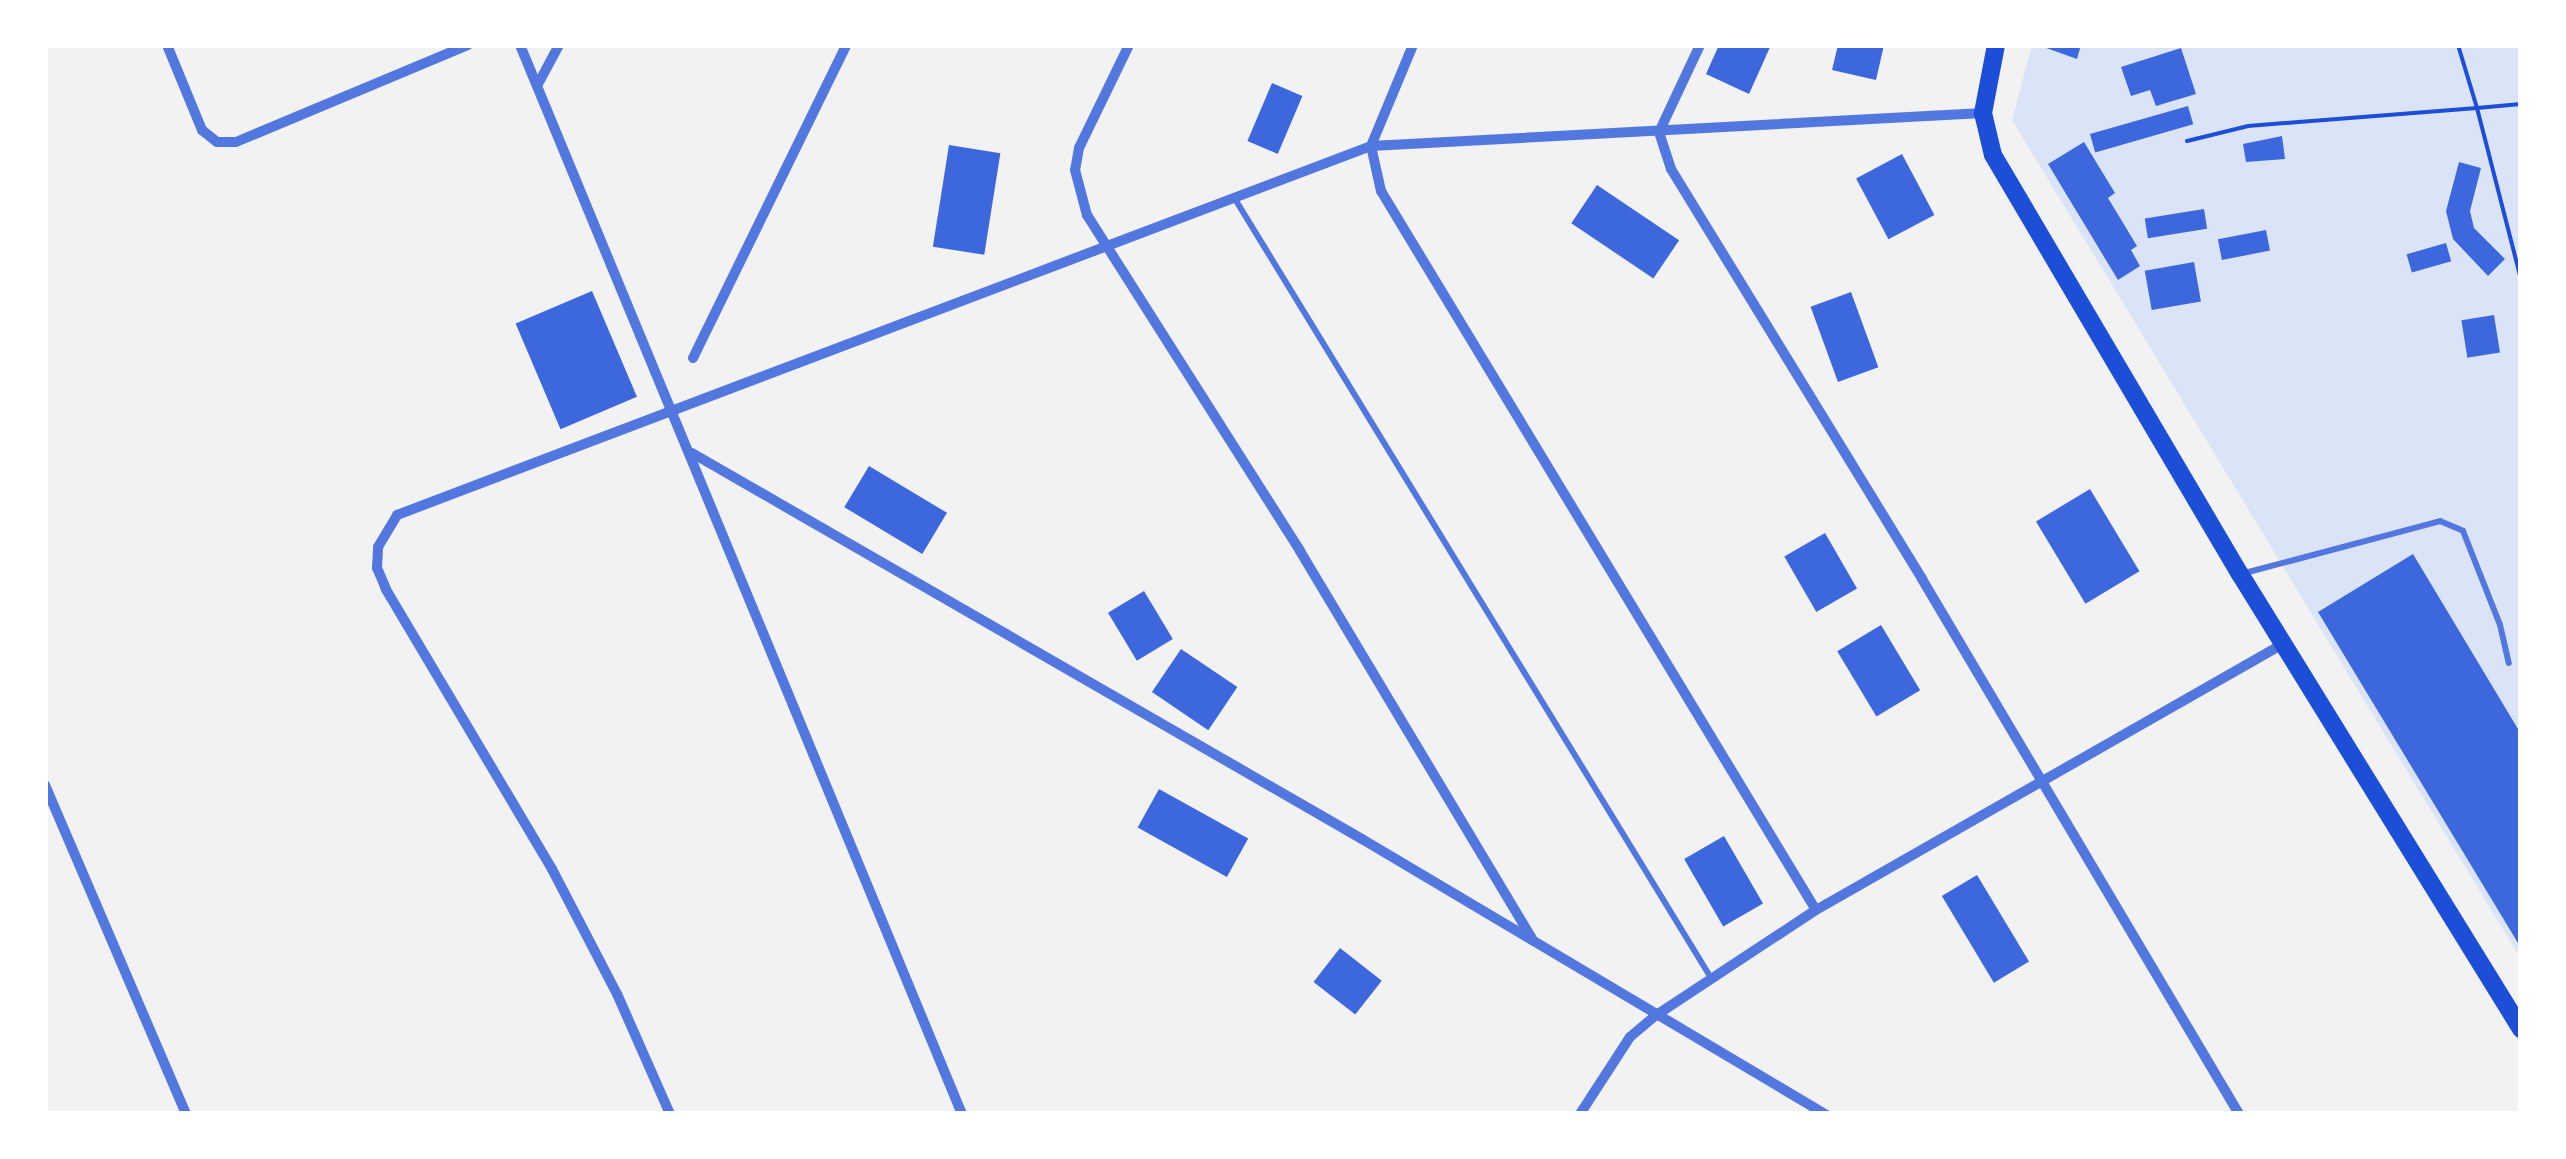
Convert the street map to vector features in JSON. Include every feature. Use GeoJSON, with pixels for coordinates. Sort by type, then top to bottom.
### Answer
{"type":"FeatureCollection","features":[{"type":"Feature","properties":{"kind":"main road"},"geometry":{"type":"LineString","coordinates":[[1996,45],[1983,113],[1986,137],[2010,187],[2240,574],[2521,1029]]}},
{"type":"Feature","properties":{"kind":"street"},"geometry":{"type":"LineString","coordinates":[[167,45],[202,130],[217,142],[250,138],[468,45]]}},
{"type":"Feature","properties":{"kind":"street"},"geometry":{"type":"LineString","coordinates":[[520,45],[672,414],[692,452],[962,1114]]}},
{"type":"Feature","properties":{"kind":"street"},"geometry":{"type":"LineString","coordinates":[[537,86],[559,45]]}},
{"type":"Feature","properties":{"kind":"street"},"geometry":{"type":"LineString","coordinates":[[693,358],[846,45]]}},
{"type":"Feature","properties":{"kind":"street"},"geometry":{"type":"LineString","coordinates":[[1129,45],[1080,148],[1075,170],[1087,215],[1300,550],[1534,942]]}},
{"type":"Feature","properties":{"kind":"street"},"geometry":{"type":"LineString","coordinates":[[1413,45],[1372,146],[1381,191],[1816,910]]}},
{"type":"Feature","properties":{"kind":"street"},"geometry":{"type":"LineString","coordinates":[[1700,45],[1659,132],[1664,155],[1922,579],[2239,1114]]}},
{"type":"Feature","properties":{"kind":"street"},"geometry":{"type":"LineString","coordinates":[[670,1114],[616,994],[552,869],[386,589],[377,568],[378,546],[397,515],[1372,146],[1983,113]]}},
{"type":"Feature","properties":{"kind":"street"},"geometry":{"type":"LineString","coordinates":[[692,452],[810,516],[1826,1114]]}},
{"type":"Feature","properties":{"kind":"street"},"geometry":{"type":"LineString","coordinates":[[1580,1114],[1630,1037],[1655,1016],[1816,910],[2283,644]]}},
{"type":"Feature","properties":{"kind":"street"},"geometry":{"type":"LineString","coordinates":[[45,785],[186,1114]]}},
{"type":"Feature","properties":{"kind":"lane"},"geometry":{"type":"LineString","coordinates":[[1234,199],[1712,978]]}},
{"type":"Feature","properties":{"kind":"lane"},"geometry":{"type":"LineString","coordinates":[[2240,574],[2440,521],[2463,532],[2500,625],[2509,663]]}},
{"type":"Feature","properties":{"kind":"path"},"geometry":{"type":"LineString","coordinates":[[2458,45],[2521,279]]}},
{"type":"Feature","properties":{"kind":"path"},"geometry":{"type":"LineString","coordinates":[[2187,141],[2248,126],[2521,104]]}},
{"type":"Feature","properties":{"kind":"shaded area"},"geometry":{"type":"Polygon","coordinates":[[[2032,45],[2521,45],[2521,959],[2012,120],[2032,45]]]}},
{"type":"Feature","properties":{"kind":"building"},"geometry":{"type":"Polygon","coordinates":[[[1719,45],[1771,45],[1749,94],[1706,74],[1719,45]]]}},
{"type":"Feature","properties":{"kind":"building"},"geometry":{"type":"Polygon","coordinates":[[[1838,45],[1884,45],[1876,80],[1832,70],[1838,45]]]}},
{"type":"Feature","properties":{"kind":"building"},"geometry":{"type":"Polygon","coordinates":[[[2038,45],[2081,45],[2077,59],[2038,45]]]}},
{"type":"Feature","properties":{"kind":"building"},"geometry":{"type":"Polygon","coordinates":[[[2181,48],[2196,94],[2156,106],[2150,90],[2131,96],[2121,67],[2181,48]]]}},
{"type":"Feature","properties":{"kind":"building"},"geometry":{"type":"Polygon","coordinates":[[[1272,83],[1302,96],[1278,154],[1247,141],[1272,83]]]}},
{"type":"Feature","properties":{"kind":"building"},"geometry":{"type":"Polygon","coordinates":[[[2188,106],[2193,124],[2095,152],[2090,134],[2188,106]]]}},
{"type":"Feature","properties":{"kind":"building"},"geometry":{"type":"Polygon","coordinates":[[[2282,136],[2285,159],[2246,162],[2243,144],[2282,136]]]}},
{"type":"Feature","properties":{"kind":"building"},"geometry":{"type":"Polygon","coordinates":[[[2084,142],[2115,193],[2108,198],[2137,246],[2131,250],[2140,266],[2118,280],[2048,164],[2084,142]]]}},
{"type":"Feature","properties":{"kind":"building"},"geometry":{"type":"Polygon","coordinates":[[[949,145],[1000,153],[984,255],[933,247],[949,145]]]}},
{"type":"Feature","properties":{"kind":"building"},"geometry":{"type":"Polygon","coordinates":[[[1902,154],[1934,215],[1888,239],[1856,178],[1902,154]]]}},
{"type":"Feature","properties":{"kind":"building"},"geometry":{"type":"Polygon","coordinates":[[[2459,162],[2481,168],[2470,211],[2474,228],[2505,259],[2488,276],[2453,239],[2446,211],[2459,162]]]}},
{"type":"Feature","properties":{"kind":"building"},"geometry":{"type":"Polygon","coordinates":[[[1597,185],[1679,240],[1653,278],[1571,223],[1597,185]]]}},
{"type":"Feature","properties":{"kind":"building"},"geometry":{"type":"Polygon","coordinates":[[[2204,209],[2207,229],[2148,238],[2145,218],[2204,209]]]}},
{"type":"Feature","properties":{"kind":"building"},"geometry":{"type":"Polygon","coordinates":[[[2266,230],[2270,251],[2222,260],[2218,239],[2266,230]]]}},
{"type":"Feature","properties":{"kind":"building"},"geometry":{"type":"Polygon","coordinates":[[[2446,243],[2451,261],[2412,273],[2407,254],[2446,243]]]}},
{"type":"Feature","properties":{"kind":"building"},"geometry":{"type":"Polygon","coordinates":[[[2194,262],[2201,301],[2152,310],[2145,271],[2194,262]]]}},
{"type":"Feature","properties":{"kind":"building"},"geometry":{"type":"Polygon","coordinates":[[[592,291],[637,397],[561,429],[516,323],[592,291]]]}},
{"type":"Feature","properties":{"kind":"building"},"geometry":{"type":"Polygon","coordinates":[[[1851,292],[1878,367],[1838,382],[1811,307],[1851,292]]]}},
{"type":"Feature","properties":{"kind":"building"},"geometry":{"type":"Polygon","coordinates":[[[2494,315],[2500,353],[2467,358],[2461,320],[2494,315]]]}},
{"type":"Feature","properties":{"kind":"building"},"geometry":{"type":"Polygon","coordinates":[[[869,466],[947,513],[922,554],[844,507],[869,466]]]}},
{"type":"Feature","properties":{"kind":"building"},"geometry":{"type":"Polygon","coordinates":[[[2090,489],[2139,571],[2085,604],[2036,521],[2090,489]]]}},
{"type":"Feature","properties":{"kind":"building"},"geometry":{"type":"Polygon","coordinates":[[[1825,533],[1857,588],[1816,612],[1784,556],[1825,533]]]}},
{"type":"Feature","properties":{"kind":"building"},"geometry":{"type":"Polygon","coordinates":[[[2413,554],[2521,734],[2521,948],[2318,612],[2413,554]]]}},
{"type":"Feature","properties":{"kind":"building"},"geometry":{"type":"Polygon","coordinates":[[[1144,591],[1173,639],[1137,661],[1108,613],[1144,591]]]}},
{"type":"Feature","properties":{"kind":"building"},"geometry":{"type":"Polygon","coordinates":[[[1881,625],[1920,690],[1876,716],[1837,651],[1881,625]]]}},
{"type":"Feature","properties":{"kind":"building"},"geometry":{"type":"Polygon","coordinates":[[[1181,649],[1237,687],[1208,730],[1152,692],[1181,649]]]}},
{"type":"Feature","properties":{"kind":"building"},"geometry":{"type":"Polygon","coordinates":[[[1159,789],[1248,838],[1227,877],[1138,827],[1159,789]]]}},
{"type":"Feature","properties":{"kind":"building"},"geometry":{"type":"Polygon","coordinates":[[[1724,836],[1763,904],[1723,927],[1684,859],[1724,836]]]}},
{"type":"Feature","properties":{"kind":"building"},"geometry":{"type":"Polygon","coordinates":[[[1977,875],[2029,962],[1994,983],[1942,896],[1977,875]]]}},
{"type":"Feature","properties":{"kind":"building"},"geometry":{"type":"Polygon","coordinates":[[[1340,948],[1382,981],[1355,1015],[1314,982],[1340,948]]]}}]}
